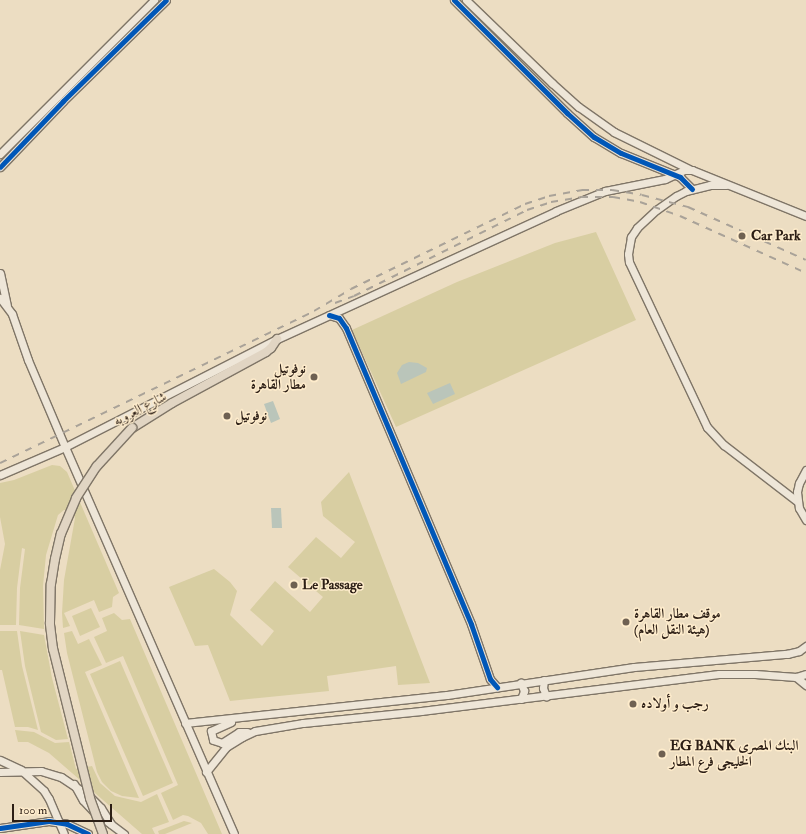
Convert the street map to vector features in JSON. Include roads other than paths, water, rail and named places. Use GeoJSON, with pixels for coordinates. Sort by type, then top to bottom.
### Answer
{"type":"FeatureCollection","features":[{"type":"Feature","properties":{"kind":"main road"},"geometry":{"type":"LineString","coordinates":[[0,154],[154,0]]}},
{"type":"Feature","properties":{"kind":"main road"},"geometry":{"type":"LineString","coordinates":[[1,164],[166,0]]}},
{"type":"Feature","properties":{"kind":"main road"},"geometry":{"type":"LineString","coordinates":[[454,0],[567,113],[594,137],[621,153],[676,174],[692,189]]}},
{"type":"Feature","properties":{"kind":"main road"},"geometry":{"type":"LineString","coordinates":[[466,0],[579,107],[614,132],[688,169],[806,216]]}},
{"type":"Feature","properties":{"kind":"main road","name":"شارع العروبه"},"geometry":{"type":"LineString","coordinates":[[0,475],[65,447],[277,339],[556,211],[605,191],[665,178],[688,169]]}},
{"type":"Feature","properties":{"kind":"main road"},"geometry":{"type":"LineString","coordinates":[[730,186],[710,185],[692,189],[668,201],[656,210],[637,228],[632,237],[629,249],[629,262],[697,409],[710,431],[724,445],[798,502]]}},
{"type":"Feature","properties":{"kind":"main road"},"geometry":{"type":"LineString","coordinates":[[0,273],[7,306],[65,447],[234,834]]}},
{"type":"Feature","properties":{"kind":"main road"},"geometry":{"type":"LineString","coordinates":[[0,298],[7,306]]}},
{"type":"Feature","properties":{"kind":"main road"},"geometry":{"type":"LineString","coordinates":[[329,315],[339,318],[346,328],[471,624],[490,679],[497,687]]}},
{"type":"Feature","properties":{"kind":"main road"},"geometry":{"type":"LineString","coordinates":[[103,834],[90,798],[53,649],[50,623],[50,591],[58,546],[66,522],[76,498],[97,466],[132,428],[178,400],[266,352],[277,339]]}},
{"type":"Feature","properties":{"kind":"main road"},"geometry":{"type":"LineString","coordinates":[[805,520],[798,502],[799,483],[806,470]]}},
{"type":"Feature","properties":{"kind":"main road"},"geometry":{"type":"LineString","coordinates":[[185,724],[447,695],[634,667],[787,654],[799,651],[806,646]]}},
{"type":"Feature","properties":{"kind":"main road"},"geometry":{"type":"LineString","coordinates":[[240,718],[214,728],[211,734],[213,740],[222,743],[239,732],[255,731],[303,723],[521,699],[719,674],[755,674],[796,677],[806,674]]}},
{"type":"Feature","properties":{"kind":"main road"},"geometry":{"type":"LineString","coordinates":[[796,677],[806,685]]}},
{"type":"Feature","properties":{"kind":"main road"},"geometry":{"type":"LineString","coordinates":[[544,680],[543,688],[546,696]]}},
{"type":"Feature","properties":{"kind":"main road"},"geometry":{"type":"LineString","coordinates":[[521,683],[524,691],[521,699]]}},
{"type":"Feature","properties":{"kind":"main road"},"geometry":{"type":"LineString","coordinates":[[206,772],[226,747],[255,731]]}},
{"type":"Feature","properties":{"kind":"main road"},"geometry":{"type":"LineString","coordinates":[[0,760],[21,770],[47,795],[64,834]]}},
{"type":"Feature","properties":{"kind":"main road"},"geometry":{"type":"LineString","coordinates":[[0,772],[21,770],[41,771],[61,777],[74,784],[94,801],[111,824],[124,834]]}},
{"type":"Feature","properties":{"kind":"main road"},"geometry":{"type":"LineString","coordinates":[[0,828],[38,822],[58,821],[88,834]]}},
{"type":"Feature","properties":{"kind":"railway"},"geometry":{"type":"LineString","coordinates":[[0,463],[314,311],[351,289],[525,204],[549,196],[582,190],[612,190],[642,195],[688,207],[806,260]]}},
{"type":"Feature","properties":{"kind":"railway"},"geometry":{"type":"LineString","coordinates":[[335,303],[354,296],[527,210],[551,202],[581,197],[613,197],[640,202],[680,216],[806,273]]}},
{"type":"Feature","properties":{"kind":"place","name":"Car Park"},"geometry":{"type":"Point","coordinates":[742,236]}},
{"type":"Feature","properties":{"kind":"place","name":"نوفوتيل مطار القاهرة"},"geometry":{"type":"Point","coordinates":[314,377]}},
{"type":"Feature","properties":{"kind":"place","name":"نوفوتيل"},"geometry":{"type":"Point","coordinates":[227,416]}},
{"type":"Feature","properties":{"kind":"place","name":"Le Passage"},"geometry":{"type":"Point","coordinates":[294,585]}},
{"type":"Feature","properties":{"kind":"place","name":"موقف مطار القاهرة (هيئة النقل العام)"},"geometry":{"type":"Point","coordinates":[626,622]}},
{"type":"Feature","properties":{"kind":"place","name":"رجب و أولاده"},"geometry":{"type":"Point","coordinates":[633,704]}},
{"type":"Feature","properties":{"kind":"place","name":"EG BANK البنك المصرى الخليجى فرع المطار"},"geometry":{"type":"Point","coordinates":[662,754]}}]}
